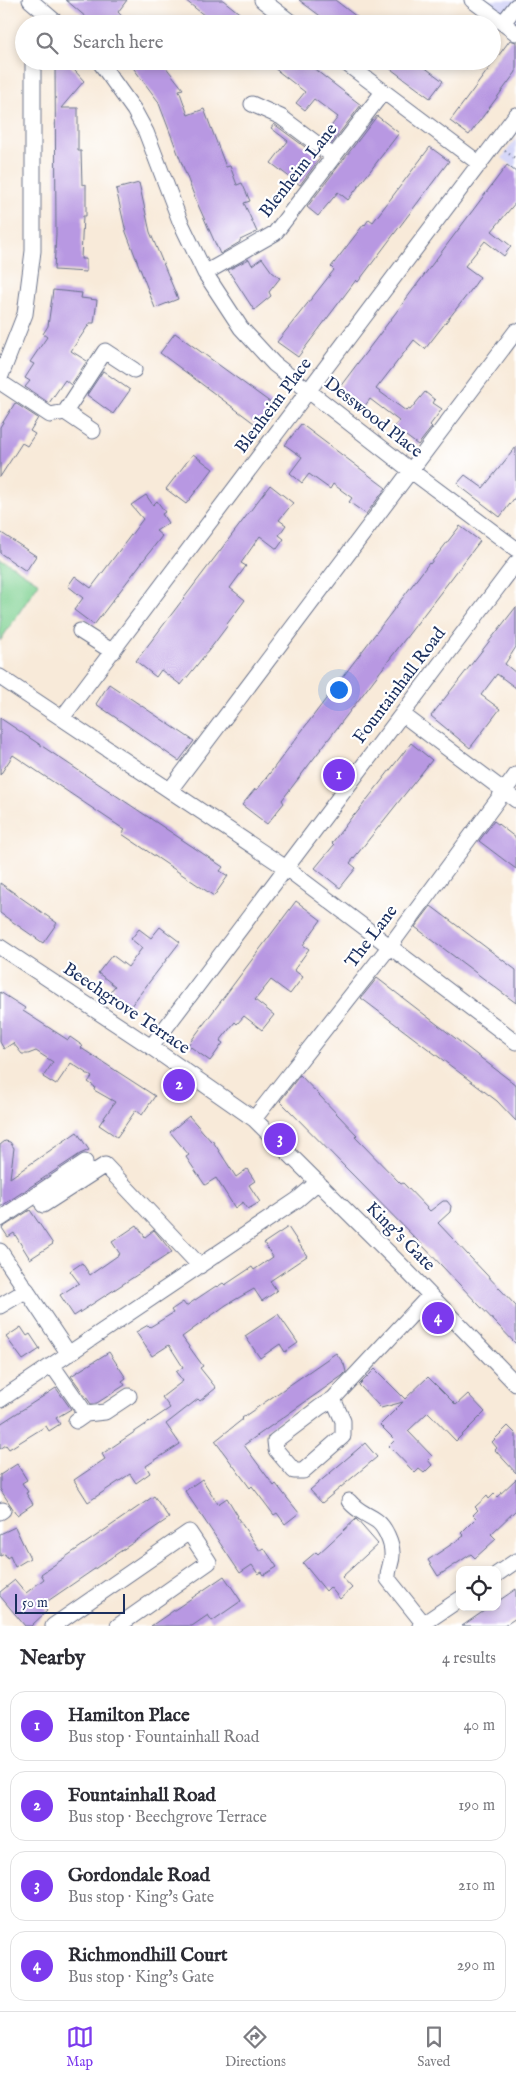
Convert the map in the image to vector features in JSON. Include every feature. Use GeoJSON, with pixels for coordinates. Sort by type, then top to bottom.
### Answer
{"type":"FeatureCollection","features":[{"type":"Feature","properties":{"kind":"street"},"geometry":{"type":"LineString","coordinates":[[30,0],[39,15]]}},
{"type":"Feature","properties":{"kind":"street"},"geometry":{"type":"LineString","coordinates":[[262,0],[281,15]]}},
{"type":"Feature","properties":{"kind":"street"},"geometry":{"type":"LineString","coordinates":[[474,0],[493,15]]}},
{"type":"Feature","properties":{"kind":"street"},"geometry":{"type":"LineString","coordinates":[[516,6],[503,23],[516,33]]}},
{"type":"Feature","properties":{"kind":"street"},"geometry":{"type":"LineString","coordinates":[[0,378],[25,314],[33,251],[33,70]]}},
{"type":"Feature","properties":{"kind":"street","name":"Desswood Place"},"geometry":{"type":"LineString","coordinates":[[106,70],[134,110],[146,132],[180,221],[206,273],[241,328],[274,364],[410,470],[516,549]]}},
{"type":"Feature","properties":{"kind":"street"},"geometry":{"type":"LineString","coordinates":[[355,70],[480,164]]}},
{"type":"Feature","properties":{"kind":"street","name":"Blenheim Lane"},"geometry":{"type":"LineString","coordinates":[[206,273],[275,233],[383,92]]}},
{"type":"Feature","properties":{"kind":"street"},"geometry":{"type":"LineString","coordinates":[[252,104],[281,117],[333,156]]}},
{"type":"Feature","properties":{"kind":"street","name":"Blenheim Place"},"geometry":{"type":"LineString","coordinates":[[62,718],[516,115]]}},
{"type":"Feature","properties":{"kind":"street"},"geometry":{"type":"LineString","coordinates":[[170,790],[516,331]]}},
{"type":"Feature","properties":{"kind":"street"},"geometry":{"type":"LineString","coordinates":[[0,382],[50,415],[65,412],[105,351],[134,370]]}},
{"type":"Feature","properties":{"kind":"street"},"geometry":{"type":"LineString","coordinates":[[65,412],[93,431]]}},
{"type":"Feature","properties":{"kind":"street","name":"Fountainhall Road"},"geometry":{"type":"LineString","coordinates":[[151,1047],[516,563]]}},
{"type":"Feature","properties":{"kind":"street"},"geometry":{"type":"LineString","coordinates":[[80,631],[113,652]]}},
{"type":"Feature","properties":{"kind":"street"},"geometry":{"type":"LineString","coordinates":[[0,677],[286,868],[516,1042]]}},
{"type":"Feature","properties":{"kind":"street"},"geometry":{"type":"LineString","coordinates":[[402,714],[516,800]]}},
{"type":"Feature","properties":{"kind":"street","name":"The Lane"},"geometry":{"type":"LineString","coordinates":[[254,1119],[390,946],[516,775]]}},
{"type":"Feature","properties":{"kind":"street","name":"Beechgrove Terrace"},"geometry":{"type":"LineString","coordinates":[[0,947],[151,1047],[254,1119]]}},
{"type":"Feature","properties":{"kind":"street","name":"King's Gate"},"geometry":{"type":"LineString","coordinates":[[254,1119],[516,1384]]}},
{"type":"Feature","properties":{"kind":"street"},"geometry":{"type":"LineString","coordinates":[[0,1219],[85,1162]]}},
{"type":"Feature","properties":{"kind":"street"},"geometry":{"type":"LineString","coordinates":[[43,1205],[105,1164],[200,1266]]}},
{"type":"Feature","properties":{"kind":"street"},"geometry":{"type":"LineString","coordinates":[[0,1400],[297,1200],[318,1182]]}},
{"type":"Feature","properties":{"kind":"street"},"geometry":{"type":"LineString","coordinates":[[0,1251],[69,1354]]}},
{"type":"Feature","properties":{"kind":"street"},"geometry":{"type":"LineString","coordinates":[[0,1306],[26,1290]]}},
{"type":"Feature","properties":{"kind":"street"},"geometry":{"type":"LineString","coordinates":[[333,1399],[343,1421],[343,1436],[303,1471],[294,1471],[276,1450],[275,1441],[333,1399],[430,1295]]}},
{"type":"Feature","properties":{"kind":"street"},"geometry":{"type":"LineString","coordinates":[[52,1365],[81,1418],[104,1412],[129,1396]]}},
{"type":"Feature","properties":{"kind":"street"},"geometry":{"type":"LineString","coordinates":[[349,1501],[357,1511],[378,1522],[384,1528],[392,1552],[387,1571],[388,1579],[422,1625],[456,1602]]}},
{"type":"Feature","properties":{"kind":"street"},"geometry":{"type":"LineString","coordinates":[[53,1626],[189,1532],[209,1562],[118,1626]]}},
{"type":"Feature","properties":{"kind":"street"},"geometry":{"type":"LineString","coordinates":[[501,1571],[516,1561]]}},
{"type":"Feature","properties":{"kind":"shaded area"},"geometry":{"type":"Polygon","coordinates":[[[483,0],[516,0],[516,25],[483,0]]]}},
{"type":"Feature","properties":{"kind":"shaded area"},"geometry":{"type":"Polygon","coordinates":[[[516,138],[516,169],[502,158],[516,138]]]}},
{"type":"Feature","properties":{"kind":"green space"},"geometry":{"type":"Polygon","coordinates":[[[0,558],[39,583],[0,641],[0,558]]]}},
{"type":"Feature","properties":{"kind":"building"},"geometry":{"type":"Polygon","coordinates":[[[66,0],[127,0],[118,12],[121,15],[84,15],[66,0]]]}},
{"type":"Feature","properties":{"kind":"building"},"geometry":{"type":"Polygon","coordinates":[[[185,0],[223,0],[242,15],[204,15],[185,0]]]}},
{"type":"Feature","properties":{"kind":"building"},"geometry":{"type":"Polygon","coordinates":[[[299,0],[335,0],[354,15],[319,15],[299,0]]]}},
{"type":"Feature","properties":{"kind":"building"},"geometry":{"type":"Polygon","coordinates":[[[510,40],[516,42],[516,72],[469,135],[450,121],[488,70],[501,70],[501,52],[510,40]]]}},
{"type":"Feature","properties":{"kind":"building"},"geometry":{"type":"Polygon","coordinates":[[[55,70],[74,70],[84,81],[61,108],[78,108],[78,151],[81,151],[82,185],[86,184],[86,216],[83,216],[81,259],[86,259],[86,272],[54,270],[56,234],[55,70]]]}},
{"type":"Feature","properties":{"kind":"building"},"geometry":{"type":"Polygon","coordinates":[[[135,70],[168,70],[183,89],[179,90],[188,115],[204,109],[226,167],[230,166],[237,185],[242,183],[250,201],[244,203],[257,232],[240,240],[240,242],[220,254],[195,198],[158,101],[135,70]]]}},
{"type":"Feature","properties":{"kind":"building"},"geometry":{"type":"Polygon","coordinates":[[[277,70],[316,70],[361,105],[332,143],[323,137],[338,117],[314,99],[305,110],[296,103],[305,92],[277,70]]]}},
{"type":"Feature","properties":{"kind":"building"},"geometry":{"type":"Polygon","coordinates":[[[392,70],[428,70],[443,81],[430,98],[392,70]]]}},
{"type":"Feature","properties":{"kind":"building"},"geometry":{"type":"Polygon","coordinates":[[[377,116],[399,133],[348,200],[338,192],[318,216],[307,207],[377,116]]]}},
{"type":"Feature","properties":{"kind":"building"},"geometry":{"type":"Polygon","coordinates":[[[274,124],[320,158],[300,185],[271,163],[288,141],[271,128],[274,124]]]}},
{"type":"Feature","properties":{"kind":"building"},"geometry":{"type":"Polygon","coordinates":[[[430,147],[449,161],[358,282],[356,280],[298,357],[277,342],[334,270],[331,267],[364,224],[369,219],[373,222],[430,147]]]}},
{"type":"Feature","properties":{"kind":"building"},"geometry":{"type":"Polygon","coordinates":[[[507,165],[516,172],[516,202],[492,231],[511,246],[504,256],[485,241],[465,266],[480,277],[471,290],[425,349],[414,340],[376,389],[406,411],[410,410],[425,392],[435,400],[433,403],[442,409],[430,425],[432,427],[418,445],[394,427],[399,421],[370,399],[361,411],[336,392],[507,165]]]}},
{"type":"Feature","properties":{"kind":"building"},"geometry":{"type":"Polygon","coordinates":[[[139,183],[150,232],[178,299],[155,308],[126,232],[116,189],[139,183]]]}},
{"type":"Feature","properties":{"kind":"building"},"geometry":{"type":"Polygon","coordinates":[[[262,258],[272,272],[280,278],[269,292],[271,296],[254,310],[228,270],[249,259],[252,265],[262,258]]]}},
{"type":"Feature","properties":{"kind":"building"},"geometry":{"type":"Polygon","coordinates":[[[53,290],[82,293],[81,298],[97,300],[94,323],[90,323],[71,351],[87,361],[71,385],[65,380],[49,403],[25,387],[30,381],[25,378],[34,364],[30,362],[47,337],[43,334],[48,326],[53,290]]]}},
{"type":"Feature","properties":{"kind":"building"},"geometry":{"type":"Polygon","coordinates":[[[175,333],[278,408],[262,429],[160,353],[175,333]]]}},
{"type":"Feature","properties":{"kind":"building"},"geometry":{"type":"Polygon","coordinates":[[[103,371],[130,390],[113,414],[87,395],[103,371]]]}},
{"type":"Feature","properties":{"kind":"building"},"geometry":{"type":"Polygon","coordinates":[[[15,403],[38,418],[30,431],[35,434],[27,446],[22,443],[0,477],[0,427],[15,403]]]}},
{"type":"Feature","properties":{"kind":"building"},"geometry":{"type":"Polygon","coordinates":[[[301,424],[386,488],[366,514],[349,502],[352,498],[333,484],[330,489],[309,474],[302,483],[290,473],[302,457],[285,445],[301,424]]]}},
{"type":"Feature","properties":{"kind":"building"},"geometry":{"type":"Polygon","coordinates":[[[516,447],[516,496],[500,517],[457,484],[465,475],[483,488],[516,447]]]}},
{"type":"Feature","properties":{"kind":"building"},"geometry":{"type":"Polygon","coordinates":[[[193,454],[213,469],[186,504],[166,489],[193,454]]]}},
{"type":"Feature","properties":{"kind":"building"},"geometry":{"type":"Polygon","coordinates":[[[270,485],[293,503],[279,520],[286,525],[279,535],[284,539],[277,549],[260,536],[241,563],[246,566],[230,588],[245,600],[213,645],[181,685],[161,670],[156,677],[136,661],[270,485]]]}},
{"type":"Feature","properties":{"kind":"building"},"geometry":{"type":"Polygon","coordinates":[[[146,495],[153,505],[157,501],[165,512],[162,514],[168,523],[156,531],[162,536],[94,625],[74,610],[83,598],[68,586],[75,576],[91,588],[143,519],[131,505],[146,495]]]}},
{"type":"Feature","properties":{"kind":"building"},"geometry":{"type":"Polygon","coordinates":[[[460,526],[480,541],[282,800],[284,803],[267,824],[242,805],[255,789],[257,790],[429,563],[460,526]]]}},
{"type":"Feature","properties":{"kind":"building"},"geometry":{"type":"Polygon","coordinates":[[[0,532],[36,556],[26,571],[0,553],[0,532]]]}},
{"type":"Feature","properties":{"kind":"building"},"geometry":{"type":"Polygon","coordinates":[[[516,607],[516,647],[505,664],[516,673],[516,688],[497,674],[481,695],[500,709],[470,748],[431,716],[516,607]]]}},
{"type":"Feature","properties":{"kind":"building"},"geometry":{"type":"Polygon","coordinates":[[[109,684],[194,741],[179,761],[96,704],[109,684]]]}},
{"type":"Feature","properties":{"kind":"building"},"geometry":{"type":"Polygon","coordinates":[[[0,718],[223,867],[220,871],[228,876],[214,896],[122,834],[125,830],[13,755],[0,775],[0,718]]]}},
{"type":"Feature","properties":{"kind":"building"},"geometry":{"type":"Polygon","coordinates":[[[411,743],[432,760],[350,863],[356,868],[340,888],[315,868],[334,845],[332,843],[354,814],[411,743]]]}},
{"type":"Feature","properties":{"kind":"building"},"geometry":{"type":"Polygon","coordinates":[[[494,821],[516,838],[516,869],[479,841],[494,821]]]}},
{"type":"Feature","properties":{"kind":"building"},"geometry":{"type":"Polygon","coordinates":[[[0,883],[57,923],[43,943],[0,913],[0,883]]]}},
{"type":"Feature","properties":{"kind":"building"},"geometry":{"type":"Polygon","coordinates":[[[296,901],[321,920],[303,945],[309,949],[294,970],[303,977],[290,994],[271,980],[255,1000],[274,1015],[262,1030],[244,1016],[237,1024],[235,1022],[220,1041],[223,1043],[210,1061],[188,1045],[296,901]]]}},
{"type":"Feature","properties":{"kind":"building"},"geometry":{"type":"Polygon","coordinates":[[[431,906],[516,970],[516,1003],[415,927],[431,906]]]}},
{"type":"Feature","properties":{"kind":"building"},"geometry":{"type":"Polygon","coordinates":[[[160,927],[180,942],[130,1007],[110,992],[115,986],[98,973],[112,955],[128,967],[142,948],[131,939],[139,929],[151,938],[160,927]]]}},
{"type":"Feature","properties":{"kind":"building"},"geometry":{"type":"Polygon","coordinates":[[[377,978],[516,1085],[516,1121],[497,1101],[361,998],[377,978]]]}},
{"type":"Feature","properties":{"kind":"building"},"geometry":{"type":"Polygon","coordinates":[[[0,992],[25,1008],[23,1011],[68,1040],[70,1037],[83,1046],[81,1048],[155,1096],[142,1115],[136,1110],[117,1137],[99,1125],[115,1102],[94,1090],[95,1087],[88,1082],[92,1077],[71,1063],[56,1085],[43,1077],[53,1062],[36,1051],[22,1054],[13,1043],[4,1049],[0,1042],[0,992]]]}},
{"type":"Feature","properties":{"kind":"building"},"geometry":{"type":"Polygon","coordinates":[[[300,1075],[357,1135],[355,1137],[430,1211],[443,1201],[447,1201],[451,1206],[450,1212],[438,1223],[516,1306],[516,1344],[422,1245],[280,1101],[300,1075]]]}},
{"type":"Feature","properties":{"kind":"building"},"geometry":{"type":"Polygon","coordinates":[[[189,1116],[212,1140],[236,1177],[247,1169],[255,1181],[249,1185],[260,1202],[248,1209],[243,1202],[235,1208],[216,1178],[205,1185],[186,1157],[189,1155],[170,1132],[189,1116]]]}},
{"type":"Feature","properties":{"kind":"building"},"geometry":{"type":"Polygon","coordinates":[[[77,1132],[89,1150],[0,1207],[0,1145],[5,1141],[10,1142],[14,1148],[10,1178],[77,1132]]]}},
{"type":"Feature","properties":{"kind":"building"},"geometry":{"type":"Polygon","coordinates":[[[30,1210],[53,1244],[30,1259],[14,1233],[8,1237],[2,1228],[30,1210]]]}},
{"type":"Feature","properties":{"kind":"building"},"geometry":{"type":"Polygon","coordinates":[[[137,1225],[145,1237],[154,1230],[172,1252],[74,1316],[60,1295],[79,1283],[70,1271],[82,1263],[90,1275],[120,1254],[112,1242],[137,1225]]]}},
{"type":"Feature","properties":{"kind":"building"},"geometry":{"type":"Polygon","coordinates":[[[288,1227],[307,1256],[270,1281],[277,1291],[262,1301],[254,1289],[226,1305],[182,1337],[203,1366],[200,1368],[216,1388],[200,1401],[198,1399],[166,1424],[180,1444],[146,1466],[150,1473],[136,1483],[130,1474],[88,1502],[74,1480],[105,1459],[102,1454],[170,1408],[162,1397],[183,1381],[176,1372],[183,1367],[169,1345],[152,1356],[136,1332],[148,1325],[150,1327],[173,1313],[171,1310],[183,1302],[186,1306],[216,1286],[223,1283],[225,1285],[252,1267],[254,1270],[273,1257],[264,1243],[288,1227]]]}},
{"type":"Feature","properties":{"kind":"building"},"geometry":{"type":"Polygon","coordinates":[[[278,1314],[298,1343],[285,1352],[280,1344],[260,1358],[245,1336],[278,1314]]]}},
{"type":"Feature","properties":{"kind":"building"},"geometry":{"type":"Polygon","coordinates":[[[21,1327],[27,1336],[30,1334],[40,1349],[23,1360],[6,1337],[21,1327]]]}},
{"type":"Feature","properties":{"kind":"building"},"geometry":{"type":"Polygon","coordinates":[[[109,1352],[126,1378],[122,1381],[125,1385],[97,1403],[91,1404],[71,1376],[109,1352]]]}},
{"type":"Feature","properties":{"kind":"building"},"geometry":{"type":"Polygon","coordinates":[[[336,1353],[344,1364],[346,1372],[342,1376],[244,1445],[274,1486],[276,1484],[299,1513],[285,1524],[277,1513],[274,1515],[252,1486],[250,1488],[215,1441],[242,1418],[336,1353]]]}},
{"type":"Feature","properties":{"kind":"building"},"geometry":{"type":"Polygon","coordinates":[[[375,1369],[405,1399],[428,1377],[456,1405],[468,1394],[485,1412],[456,1441],[428,1412],[408,1431],[432,1456],[428,1460],[432,1465],[424,1473],[419,1469],[415,1473],[389,1446],[395,1440],[380,1425],[403,1402],[381,1408],[359,1385],[375,1369]]]}},
{"type":"Feature","properties":{"kind":"building"},"geometry":{"type":"Polygon","coordinates":[[[56,1388],[71,1409],[56,1418],[60,1424],[49,1431],[46,1426],[9,1449],[6,1445],[0,1449],[0,1424],[56,1388]]]}},
{"type":"Feature","properties":{"kind":"building"},"geometry":{"type":"Polygon","coordinates":[[[508,1426],[516,1434],[516,1473],[495,1450],[497,1448],[492,1442],[508,1426]]]}},
{"type":"Feature","properties":{"kind":"building"},"geometry":{"type":"Polygon","coordinates":[[[365,1443],[377,1457],[322,1503],[310,1490],[365,1443]]]}},
{"type":"Feature","properties":{"kind":"building"},"geometry":{"type":"Polygon","coordinates":[[[17,1464],[27,1480],[22,1483],[33,1504],[17,1515],[0,1489],[0,1475],[17,1464]]]}},
{"type":"Feature","properties":{"kind":"building"},"geometry":{"type":"Polygon","coordinates":[[[202,1479],[218,1504],[227,1498],[237,1517],[260,1551],[264,1548],[277,1567],[264,1575],[262,1572],[258,1574],[252,1565],[240,1573],[185,1491],[202,1479]]]}},
{"type":"Feature","properties":{"kind":"building"},"geometry":{"type":"Polygon","coordinates":[[[516,1479],[516,1510],[491,1534],[496,1539],[475,1558],[471,1554],[438,1576],[428,1560],[464,1536],[461,1533],[476,1518],[473,1515],[478,1510],[475,1507],[487,1496],[489,1499],[494,1494],[497,1497],[516,1479]]]}},
{"type":"Feature","properties":{"kind":"building"},"geometry":{"type":"Polygon","coordinates":[[[154,1496],[169,1518],[42,1605],[47,1611],[31,1626],[25,1626],[0,1596],[0,1592],[15,1580],[26,1593],[44,1579],[41,1574],[154,1496]]]}},
{"type":"Feature","properties":{"kind":"building"},"geometry":{"type":"Polygon","coordinates":[[[356,1519],[378,1544],[342,1577],[352,1588],[340,1599],[330,1587],[326,1591],[303,1563],[316,1552],[318,1554],[356,1519]]]}},
{"type":"Feature","properties":{"kind":"building"},"geometry":{"type":"Polygon","coordinates":[[[15,1527],[30,1558],[15,1567],[10,1556],[7,1558],[5,1554],[0,1556],[0,1534],[15,1527]]]}},
{"type":"Feature","properties":{"kind":"building"},"geometry":{"type":"Polygon","coordinates":[[[224,1576],[241,1601],[212,1621],[208,1615],[192,1626],[151,1626],[224,1576]]]}},
{"type":"Feature","properties":{"kind":"building"},"geometry":{"type":"Polygon","coordinates":[[[516,1589],[516,1618],[504,1626],[462,1626],[484,1611],[501,1611],[501,1599],[516,1589]]]}},
{"type":"Feature","properties":{"kind":"place","name":"Hamilton Place"},"geometry":{"type":"Point","coordinates":[339,775]}},
{"type":"Feature","properties":{"kind":"place","name":"Fountainhall Road"},"geometry":{"type":"Point","coordinates":[179,1085]}},
{"type":"Feature","properties":{"kind":"place","name":"Gordondale Road"},"geometry":{"type":"Point","coordinates":[280,1139]}},
{"type":"Feature","properties":{"kind":"place","name":"Richmondhill Court"},"geometry":{"type":"Point","coordinates":[438,1318]}}]}
